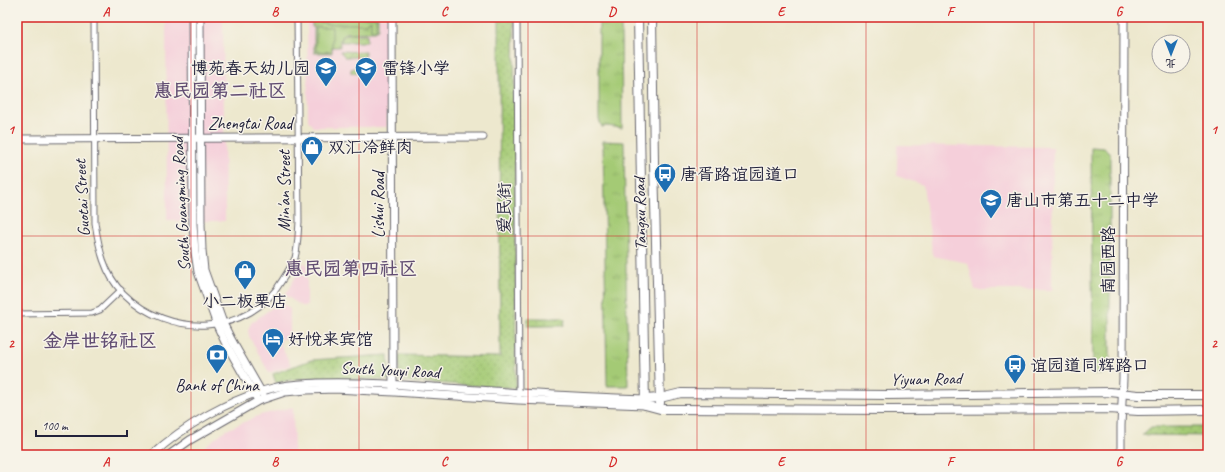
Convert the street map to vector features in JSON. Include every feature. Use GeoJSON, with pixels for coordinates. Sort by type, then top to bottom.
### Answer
{"type":"FeatureCollection","features":[{"type":"Feature","properties":{"kind":"main road","name":"South Guangming Road"},"geometry":{"type":"LineString","coordinates":[[192,17],[192,138],[195,252],[198,272],[220,324],[231,339],[258,392],[265,398]]}},
{"type":"Feature","properties":{"kind":"main road","name":"South Guangming Road"},"geometry":{"type":"LineString","coordinates":[[200,17],[202,250],[204,270],[220,324]]}},
{"type":"Feature","properties":{"kind":"main road","name":"Lishui Road"},"geometry":{"type":"LineString","coordinates":[[392,17],[393,388]]}},
{"type":"Feature","properties":{"kind":"main road","name":"Tangxu Road"},"geometry":{"type":"LineString","coordinates":[[638,17],[645,402]]}},
{"type":"Feature","properties":{"kind":"main road","name":"Tangxu Road"},"geometry":{"type":"LineString","coordinates":[[652,17],[660,409]]}},
{"type":"Feature","properties":{"kind":"main road","name":"南园西路"},"geometry":{"type":"LineString","coordinates":[[1121,455],[1123,362],[1124,17]]}},
{"type":"Feature","properties":{"kind":"main road","name":"Zhengtai Road"},"geometry":{"type":"LineString","coordinates":[[17,139],[482,137]]}},
{"type":"Feature","properties":{"kind":"main road","name":"South Youyi Road"},"geometry":{"type":"LineString","coordinates":[[152,455],[172,439],[228,404],[258,392],[300,384],[335,382],[393,388],[645,402]]}},
{"type":"Feature","properties":{"kind":"main road","name":"South Youyi Road"},"geometry":{"type":"LineString","coordinates":[[169,455],[190,440],[258,401],[285,392],[393,388]]}},
{"type":"Feature","properties":{"kind":"main road","name":"South Guangming Road"},"geometry":{"type":"LineString","coordinates":[[258,392],[258,401]]}},
{"type":"Feature","properties":{"kind":"main road","name":"Yiyuan Road"},"geometry":{"type":"LineString","coordinates":[[645,402],[681,393],[880,394],[1110,392],[1138,395],[1208,395]]}},
{"type":"Feature","properties":{"kind":"main road","name":"Yiyuan Road"},"geometry":{"type":"LineString","coordinates":[[645,402],[660,409],[1208,410]]}},
{"type":"Feature","properties":{"kind":"street","name":"Guotai Street"},"geometry":{"type":"LineString","coordinates":[[94,17],[95,223],[99,249],[111,276],[120,290],[137,306],[152,314],[169,320],[192,324],[220,324]]}},
{"type":"Feature","properties":{"kind":"street","name":"Min'an Street"},"geometry":{"type":"LineString","coordinates":[[220,324],[238,319],[252,312],[263,304],[281,283],[294,259],[298,242],[299,222],[298,17]]}},
{"type":"Feature","properties":{"kind":"street","name":"爱民街"},"geometry":{"type":"LineString","coordinates":[[517,17],[519,396]]}},
{"type":"Feature","properties":{"kind":"street"},"geometry":{"type":"LineString","coordinates":[[17,314],[92,313],[100,310],[120,290]]}},
{"type":"Feature","properties":{"kind":"shaded area"},"geometry":{"type":"Polygon","coordinates":[[[166,17],[223,17],[225,221],[167,221],[166,17]]]}},
{"type":"Feature","properties":{"kind":"shaded area","name":"雷锋小学"},"geometry":{"type":"Polygon","coordinates":[[[307,17],[387,17],[387,127],[313,127],[308,120],[307,17]]]}},
{"type":"Feature","properties":{"kind":"shaded area","name":"唐山市第五十二中学"},"geometry":{"type":"Polygon","coordinates":[[[897,145],[1053,147],[1052,290],[975,290],[968,263],[933,256],[923,185],[897,176],[897,145]]]}},
{"type":"Feature","properties":{"kind":"shaded area"},"geometry":{"type":"Polygon","coordinates":[[[300,263],[307,264],[307,306],[301,306],[285,295],[299,271],[300,263]]]}},
{"type":"Feature","properties":{"kind":"shaded area"},"geometry":{"type":"Polygon","coordinates":[[[280,302],[290,309],[290,338],[281,339],[281,346],[291,365],[269,373],[249,336],[248,330],[251,323],[280,302]]]}},
{"type":"Feature","properties":{"kind":"shaded area"},"geometry":{"type":"Polygon","coordinates":[[[293,407],[294,455],[194,455],[224,431],[260,415],[293,407]]]}},
{"type":"Feature","properties":{"kind":"green space"},"geometry":{"type":"Polygon","coordinates":[[[312,17],[378,17],[378,26],[377,30],[374,32],[345,33],[341,38],[340,47],[332,47],[332,53],[314,53],[314,27],[312,27],[312,17]]]}},
{"type":"Feature","properties":{"kind":"green space"},"geometry":{"type":"Polygon","coordinates":[[[316,17],[376,17],[376,30],[371,30],[371,20],[365,24],[327,24],[320,22],[316,17]]]}},
{"type":"Feature","properties":{"kind":"green space"},"geometry":{"type":"Polygon","coordinates":[[[499,17],[514,17],[516,388],[399,381],[399,355],[500,357],[499,17]]]}},
{"type":"Feature","properties":{"kind":"green space"},"geometry":{"type":"Polygon","coordinates":[[[599,17],[621,17],[622,128],[607,126],[602,127],[599,120],[599,17]]]}},
{"type":"Feature","properties":{"kind":"green space"},"geometry":{"type":"Polygon","coordinates":[[[316,27],[332,27],[332,52],[316,51],[316,27]]]}},
{"type":"Feature","properties":{"kind":"green space"},"geometry":{"type":"Polygon","coordinates":[[[346,34],[367,34],[367,42],[341,42],[342,37],[346,34]]]}},
{"type":"Feature","properties":{"kind":"green space"},"geometry":{"type":"Polygon","coordinates":[[[340,51],[365,52],[365,57],[345,57],[340,51]]]}},
{"type":"Feature","properties":{"kind":"green space"},"geometry":{"type":"Polygon","coordinates":[[[361,65],[369,65],[369,73],[351,73],[351,69],[361,65]]]}},
{"type":"Feature","properties":{"kind":"green space"},"geometry":{"type":"Polygon","coordinates":[[[603,141],[624,142],[628,386],[607,386],[603,141]]]}},
{"type":"Feature","properties":{"kind":"green space"},"geometry":{"type":"Polygon","coordinates":[[[1091,147],[1104,148],[1110,153],[1110,369],[1102,374],[1093,375],[1091,147]]]}},
{"type":"Feature","properties":{"kind":"green space"},"geometry":{"type":"Polygon","coordinates":[[[528,318],[562,318],[565,320],[564,325],[561,326],[527,326],[528,318]]]}},
{"type":"Feature","properties":{"kind":"green space"},"geometry":{"type":"Polygon","coordinates":[[[388,355],[389,380],[309,378],[276,383],[273,374],[311,360],[388,355]]]}},
{"type":"Feature","properties":{"kind":"green space"},"geometry":{"type":"Polygon","coordinates":[[[1151,427],[1208,427],[1208,436],[1142,435],[1151,427]]]}},
{"type":"Feature","properties":{"kind":"place","name":"博苑春天幼儿园"},"geometry":{"type":"Point","coordinates":[326,88]}},
{"type":"Feature","properties":{"kind":"place","name":"雷锋小学"},"geometry":{"type":"Point","coordinates":[366,88]}},
{"type":"Feature","properties":{"kind":"place","name":"双汇冷鲜肉"},"geometry":{"type":"Point","coordinates":[312,166]}},
{"type":"Feature","properties":{"kind":"place","name":"唐胥路谊园道口"},"geometry":{"type":"Point","coordinates":[665,194]}},
{"type":"Feature","properties":{"kind":"place","name":"唐山市第五十二中学"},"geometry":{"type":"Point","coordinates":[991,220]}},
{"type":"Feature","properties":{"kind":"place","name":"小二板栗店"},"geometry":{"type":"Point","coordinates":[245,290]}},
{"type":"Feature","properties":{"kind":"place","name":"好悦来宾馆"},"geometry":{"type":"Point","coordinates":[273,358]}},
{"type":"Feature","properties":{"kind":"place","name":"Bank of China"},"geometry":{"type":"Point","coordinates":[217,374]}},
{"type":"Feature","properties":{"kind":"place","name":"谊园道同辉路口"},"geometry":{"type":"Point","coordinates":[1015,384]}},
{"type":"Feature","properties":{"kind":"district","name":"惠民园第二社区"},"geometry":{"type":"Point","coordinates":[220,91]}},
{"type":"Feature","properties":{"kind":"district","name":"惠民园第四社区"},"geometry":{"type":"Point","coordinates":[351,269]}},
{"type":"Feature","properties":{"kind":"district","name":"金岸世铭社区"},"geometry":{"type":"Point","coordinates":[100,341]}}]}
